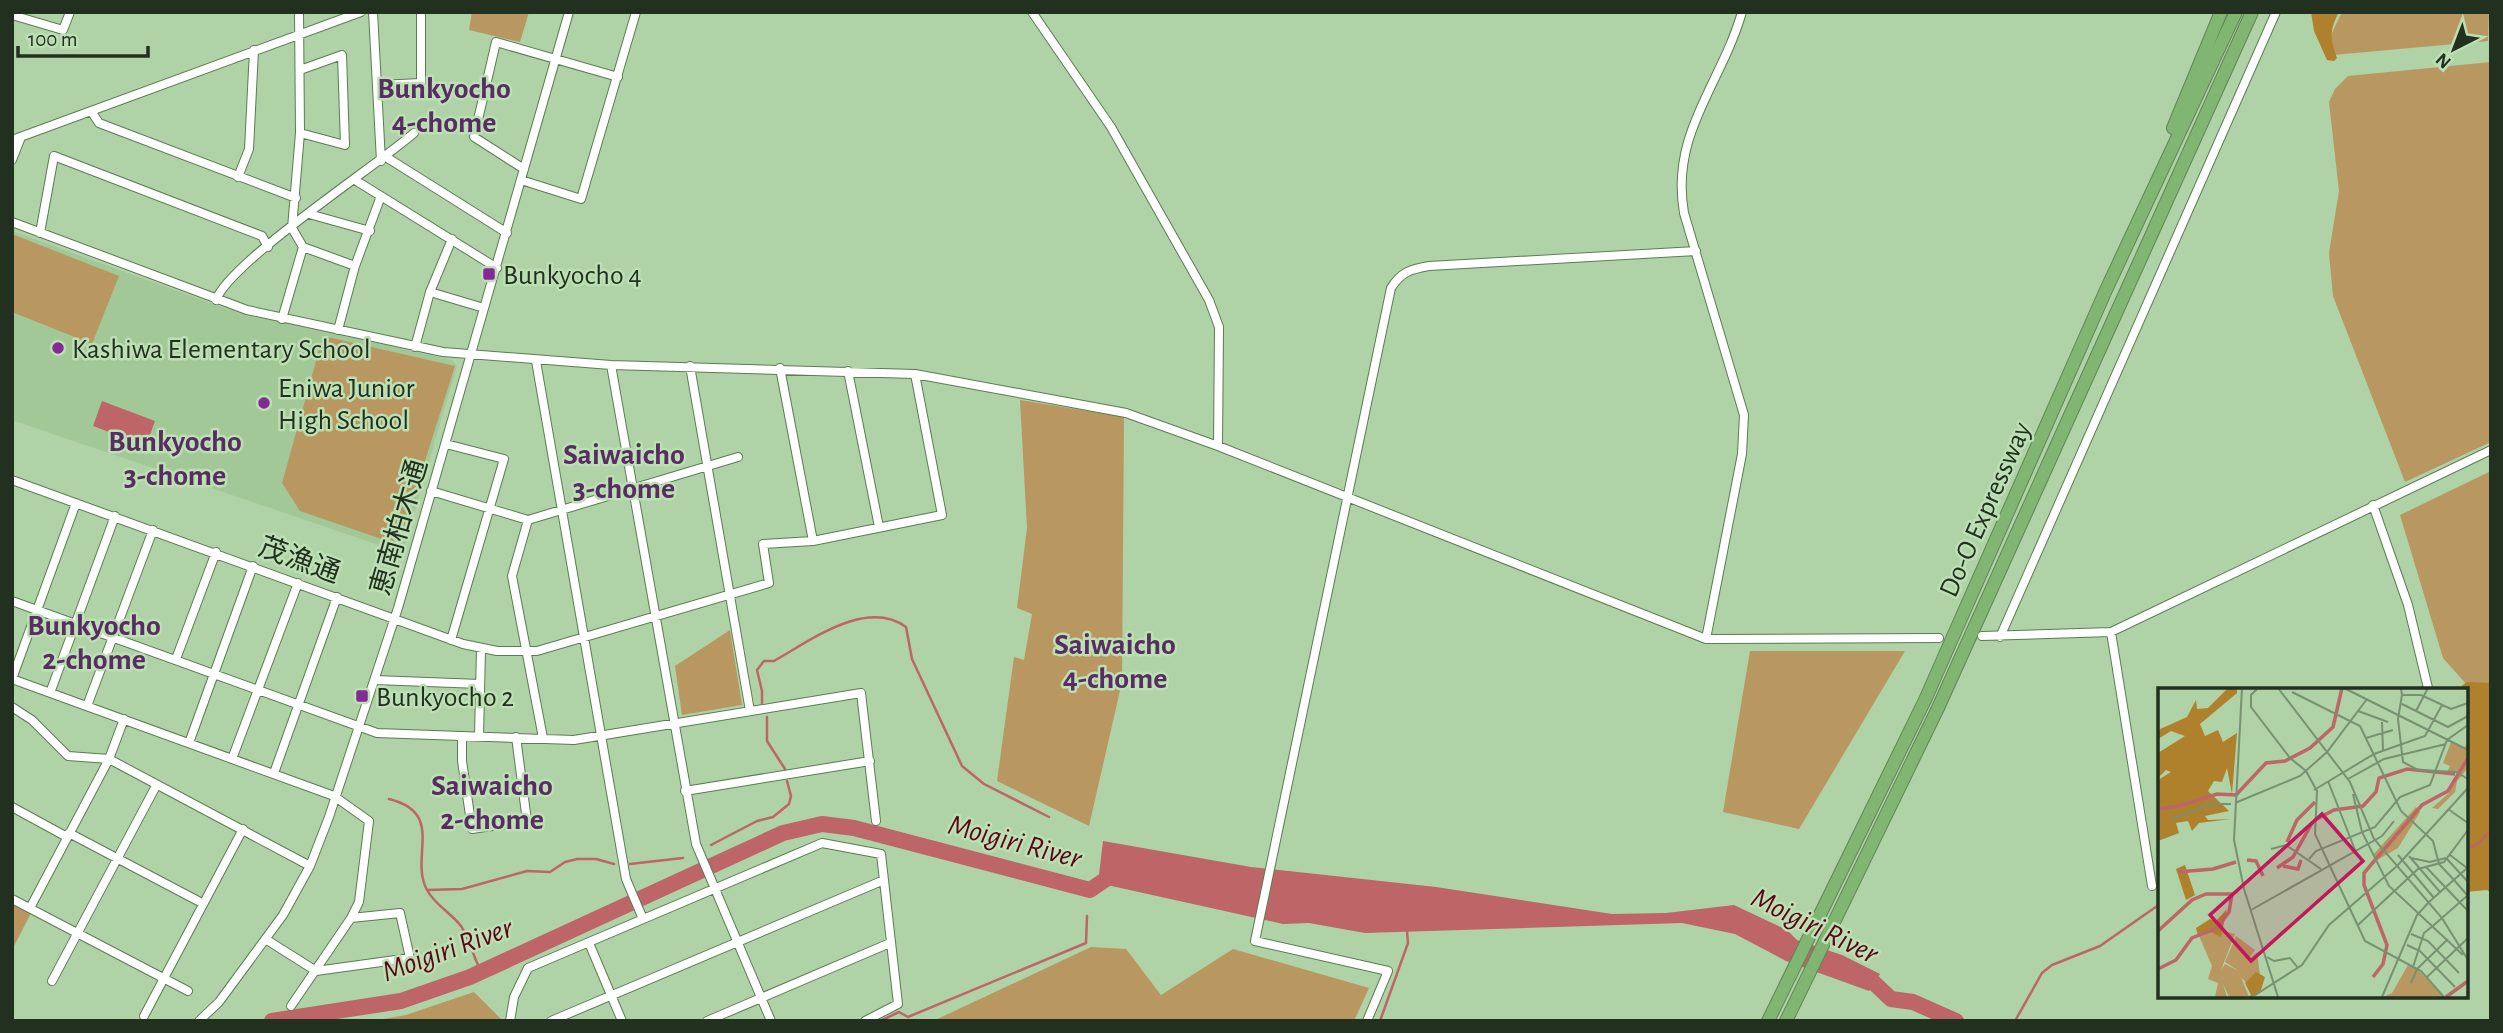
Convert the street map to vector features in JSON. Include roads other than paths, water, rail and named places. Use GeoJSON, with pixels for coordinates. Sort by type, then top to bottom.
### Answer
{"type":"FeatureCollection","features":[{"type":"Feature","properties":{"kind":"highway"},"geometry":{"type":"LineString","coordinates":[[2106,290],[2221,12]]}},
{"type":"Feature","properties":{"kind":"highway","name":"Do-O Expressway"},"geometry":{"type":"LineString","coordinates":[[1768,1021],[1817,925],[2002,531],[2106,290],[2236,12]]}},
{"type":"Feature","properties":{"kind":"highway","name":"Do-O Expressway"},"geometry":{"type":"LineString","coordinates":[[1786,1021],[1938,708],[2254,12]]}},
{"type":"Feature","properties":{"kind":"street"},"geometry":{"type":"LineString","coordinates":[[12,15],[63,30],[70,12]]}},
{"type":"Feature","properties":{"kind":"street"},"geometry":{"type":"LineString","coordinates":[[299,12],[300,133],[292,228],[303,247],[355,266]]}},
{"type":"Feature","properties":{"kind":"street"},"geometry":{"type":"LineString","coordinates":[[12,160],[17,138],[361,12]]}},
{"type":"Feature","properties":{"kind":"street"},"geometry":{"type":"LineString","coordinates":[[373,12],[383,159]]}},
{"type":"Feature","properties":{"kind":"street"},"geometry":{"type":"LineString","coordinates":[[378,85],[421,83],[421,12]]}},
{"type":"Feature","properties":{"kind":"street","name":"恵南柏木通"},"geometry":{"type":"LineString","coordinates":[[199,1021],[219,1002],[267,940],[310,866],[394,618],[569,12]]}},
{"type":"Feature","properties":{"kind":"street"},"geometry":{"type":"LineString","coordinates":[[522,180],[581,199],[636,12]]}},
{"type":"Feature","properties":{"kind":"street"},"geometry":{"type":"LineString","coordinates":[[1032,12],[1111,127],[1209,300],[1219,327],[1218,446]]}},
{"type":"Feature","properties":{"kind":"street"},"geometry":{"type":"LineString","coordinates":[[1706,639],[1742,454],[1744,415],[1680,187],[1683,150],[1742,12]]}},
{"type":"Feature","properties":{"kind":"street"},"geometry":{"type":"LineString","coordinates":[[2000,637],[2276,12]]}},
{"type":"Feature","properties":{"kind":"street"},"geometry":{"type":"LineString","coordinates":[[524,169],[474,137],[496,42],[618,77]]}},
{"type":"Feature","properties":{"kind":"street"},"geometry":{"type":"LineString","coordinates":[[238,177],[249,149],[254,50]]}},
{"type":"Feature","properties":{"kind":"street"},"geometry":{"type":"LineString","coordinates":[[300,71],[342,55],[345,145],[300,133]]}},
{"type":"Feature","properties":{"kind":"street"},"geometry":{"type":"LineString","coordinates":[[91,111],[99,124],[296,198]]}},
{"type":"Feature","properties":{"kind":"street"},"geometry":{"type":"LineString","coordinates":[[215,300],[220,287],[414,133]]}},
{"type":"Feature","properties":{"kind":"street"},"geometry":{"type":"LineString","coordinates":[[40,233],[54,156],[262,236],[268,247]]}},
{"type":"Feature","properties":{"kind":"street"},"geometry":{"type":"LineString","coordinates":[[383,159],[507,233]]}},
{"type":"Feature","properties":{"kind":"street"},"geometry":{"type":"LineString","coordinates":[[355,180],[497,268]]}},
{"type":"Feature","properties":{"kind":"street"},"geometry":{"type":"LineString","coordinates":[[338,330],[355,266],[370,231],[380,196]]}},
{"type":"Feature","properties":{"kind":"street"},"geometry":{"type":"LineString","coordinates":[[309,214],[370,231]]}},
{"type":"Feature","properties":{"kind":"street"},"geometry":{"type":"LineString","coordinates":[[12,222],[215,300],[282,319],[415,347],[470,356],[536,361],[915,374],[1125,413],[1218,446],[1706,639],[1939,638]]}},
{"type":"Feature","properties":{"kind":"street"},"geometry":{"type":"LineString","coordinates":[[415,347],[430,292],[452,239]]}},
{"type":"Feature","properties":{"kind":"street"},"geometry":{"type":"LineString","coordinates":[[282,319],[303,247]]}},
{"type":"Feature","properties":{"kind":"street"},"geometry":{"type":"LineString","coordinates":[[1367,1021],[1388,971],[1255,941],[1391,288],[1398,276],[1412,269],[1429,266],[1696,251]]}},
{"type":"Feature","properties":{"kind":"street"},"geometry":{"type":"LineString","coordinates":[[430,292],[484,308]]}},
{"type":"Feature","properties":{"kind":"street"},"geometry":{"type":"LineString","coordinates":[[536,361],[631,893],[642,916]]}},
{"type":"Feature","properties":{"kind":"street"},"geometry":{"type":"LineString","coordinates":[[611,365],[696,844],[771,1021]]}},
{"type":"Feature","properties":{"kind":"street"},"geometry":{"type":"LineString","coordinates":[[690,366],[750,711]]}},
{"type":"Feature","properties":{"kind":"street"},"geometry":{"type":"LineString","coordinates":[[780,368],[813,541],[942,516],[915,374]]}},
{"type":"Feature","properties":{"kind":"street"},"geometry":{"type":"LineString","coordinates":[[848,371],[880,527]]}},
{"type":"Feature","properties":{"kind":"street"},"geometry":{"type":"LineString","coordinates":[[446,444],[505,459],[451,640]]}},
{"type":"Feature","properties":{"kind":"street"},"geometry":{"type":"LineString","coordinates":[[1982,636],[2111,632],[2491,450]]}},
{"type":"Feature","properties":{"kind":"street"},"geometry":{"type":"LineString","coordinates":[[431,491],[528,520],[738,457]]}},
{"type":"Feature","properties":{"kind":"street","name":"茂漁通"},"geometry":{"type":"LineString","coordinates":[[12,480],[216,552],[451,640],[481,649],[525,653],[585,638],[769,583],[763,544],[813,541]]}},
{"type":"Feature","properties":{"kind":"street"},"geometry":{"type":"LineString","coordinates":[[76,503],[12,679],[334,796],[369,821],[359,902],[291,1006]]}},
{"type":"Feature","properties":{"kind":"street"},"geometry":{"type":"LineString","coordinates":[[2373,505],[2408,605],[2428,688]]}},
{"type":"Feature","properties":{"kind":"street"},"geometry":{"type":"LineString","coordinates":[[50,693],[115,516]]}},
{"type":"Feature","properties":{"kind":"street"},"geometry":{"type":"LineString","coordinates":[[528,520],[512,576],[543,738]]}},
{"type":"Feature","properties":{"kind":"street"},"geometry":{"type":"LineString","coordinates":[[87,706],[153,530]]}},
{"type":"Feature","properties":{"kind":"street"},"geometry":{"type":"LineString","coordinates":[[176,659],[216,552]]}},
{"type":"Feature","properties":{"kind":"street"},"geometry":{"type":"LineString","coordinates":[[189,743],[253,566]]}},
{"type":"Feature","properties":{"kind":"street"},"geometry":{"type":"LineString","coordinates":[[232,759],[298,583]]}},
{"type":"Feature","properties":{"kind":"street"},"geometry":{"type":"LineString","coordinates":[[274,773],[337,597]]}},
{"type":"Feature","properties":{"kind":"street"},"geometry":{"type":"LineString","coordinates":[[12,601],[377,733],[574,740],[861,694],[876,821]]}},
{"type":"Feature","properties":{"kind":"street"},"geometry":{"type":"LineString","coordinates":[[2111,632],[2152,887]]}},
{"type":"Feature","properties":{"kind":"street"},"geometry":{"type":"LineString","coordinates":[[479,736],[481,649]]}},
{"type":"Feature","properties":{"kind":"street"},"geometry":{"type":"LineString","coordinates":[[375,680],[480,684]]}},
{"type":"Feature","properties":{"kind":"street"},"geometry":{"type":"LineString","coordinates":[[12,707],[32,720],[68,756],[109,759],[310,866]]}},
{"type":"Feature","properties":{"kind":"street"},"geometry":{"type":"LineString","coordinates":[[30,908],[109,759],[124,719]]}},
{"type":"Feature","properties":{"kind":"street"},"geometry":{"type":"LineString","coordinates":[[462,736],[462,761],[472,829],[527,821],[516,737]]}},
{"type":"Feature","properties":{"kind":"street"},"geometry":{"type":"LineString","coordinates":[[685,791],[870,761]]}},
{"type":"Feature","properties":{"kind":"street"},"geometry":{"type":"LineString","coordinates":[[52,981],[156,786]]}},
{"type":"Feature","properties":{"kind":"street"},"geometry":{"type":"LineString","coordinates":[[12,807],[118,858],[202,903]]}},
{"type":"Feature","properties":{"kind":"street"},"geometry":{"type":"LineString","coordinates":[[144,1016],[243,829]]}},
{"type":"Feature","properties":{"kind":"street"},"geometry":{"type":"LineString","coordinates":[[510,1021],[514,997],[528,968],[589,943],[642,916],[822,843],[881,854],[898,1004],[864,1021]]}},
{"type":"Feature","properties":{"kind":"street"},"geometry":{"type":"LineString","coordinates":[[551,1021],[884,880]]}},
{"type":"Feature","properties":{"kind":"street"},"geometry":{"type":"LineString","coordinates":[[12,898],[188,991]]}},
{"type":"Feature","properties":{"kind":"street"},"geometry":{"type":"LineString","coordinates":[[267,940],[316,971],[410,958],[400,913],[351,918]]}},
{"type":"Feature","properties":{"kind":"street"},"geometry":{"type":"LineString","coordinates":[[589,943],[622,1021]]}},
{"type":"Feature","properties":{"kind":"street"},"geometry":{"type":"LineString","coordinates":[[707,1021],[890,943]]}},
{"type":"Feature","properties":{"kind":"waterway"},"geometry":{"type":"LineString","coordinates":[[762,703],[757,670],[764,661],[774,661],[838,626],[874,617],[890,619],[906,627],[912,659],[962,766],[984,784],[1049,817]]}},
{"type":"Feature","properties":{"kind":"waterway"},"geometry":{"type":"LineString","coordinates":[[767,717],[767,741],[785,769]]}},
{"type":"Feature","properties":{"kind":"waterway"},"geometry":{"type":"LineString","coordinates":[[711,845],[757,821],[773,817],[789,804],[791,796],[787,781]]}},
{"type":"Feature","properties":{"kind":"waterway"},"geometry":{"type":"LineString","coordinates":[[389,799],[406,806],[416,814],[423,837],[421,864],[427,890],[461,926],[481,971]]}},
{"type":"Feature","properties":{"kind":"waterway","name":"Moigiri River"},"geometry":{"type":"LineString","coordinates":[[272,1021],[401,1001],[470,977],[783,833],[822,824],[854,828],[1090,890],[1115,873]]}},
{"type":"Feature","properties":{"kind":"waterway","name":"Moigiri River"},"geometry":{"type":"LineString","coordinates":[[2468,848],[2479,843],[2491,830]]}},
{"type":"Feature","properties":{"kind":"waterway"},"geometry":{"type":"LineString","coordinates":[[630,864],[683,858]]}},
{"type":"Feature","properties":{"kind":"waterway"},"geometry":{"type":"LineString","coordinates":[[427,890],[462,889],[527,871],[550,872],[565,862],[577,859],[596,859],[614,864]]}},
{"type":"Feature","properties":{"kind":"waterway","name":"Moigiri River"},"geometry":{"type":"LineString","coordinates":[[2015,1021],[2042,973],[2052,965],[2100,946],[2158,905]]}},
{"type":"Feature","properties":{"kind":"waterway"},"geometry":{"type":"LineString","coordinates":[[880,1021],[899,1012],[908,1017],[1086,943],[1087,916]]}},
{"type":"Feature","properties":{"kind":"waterway"},"geometry":{"type":"LineString","coordinates":[[1380,1021],[1408,943],[1407,931]]}},
{"type":"Feature","properties":{"kind":"waterway","name":"Moigiri River"},"geometry":{"type":"LineString","coordinates":[[1859,974],[1872,981],[1891,999],[1913,1002],[1956,1021]]}},
{"type":"Feature","properties":{"kind":"place","name":"Bunkyocho 4"},"geometry":{"type":"Point","coordinates":[489,274]}},
{"type":"Feature","properties":{"kind":"place","name":"Kashiwa Elementary School"},"geometry":{"type":"Point","coordinates":[58,348]}},
{"type":"Feature","properties":{"kind":"place","name":"Eniwa Junior High School"},"geometry":{"type":"Point","coordinates":[264,403]}},
{"type":"Feature","properties":{"kind":"place","name":"Bunkyocho 2"},"geometry":{"type":"Point","coordinates":[362,696]}},
{"type":"Feature","properties":{"kind":"district","name":"Bunkyocho 4-chome"},"geometry":{"type":"Point","coordinates":[444,105]}},
{"type":"Feature","properties":{"kind":"district","name":"Bunkyocho 3-chome"},"geometry":{"type":"Point","coordinates":[175,458]}},
{"type":"Feature","properties":{"kind":"district","name":"Saiwaicho 3-chome"},"geometry":{"type":"Point","coordinates":[624,471]}},
{"type":"Feature","properties":{"kind":"district","name":"Bunkyocho 2-chome"},"geometry":{"type":"Point","coordinates":[94,642]}},
{"type":"Feature","properties":{"kind":"district","name":"Saiwaicho 4-chome"},"geometry":{"type":"Point","coordinates":[1115,661]}},
{"type":"Feature","properties":{"kind":"district","name":"Saiwaicho 2-chome"},"geometry":{"type":"Point","coordinates":[492,802]}}]}
